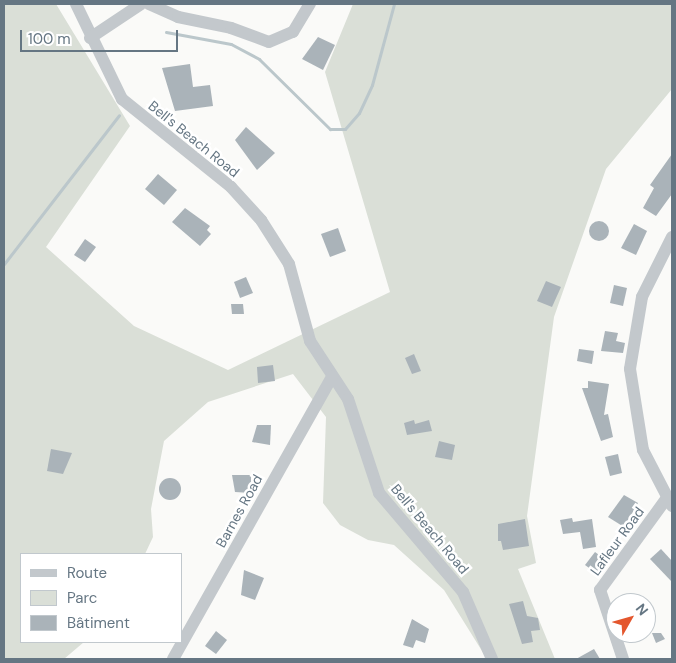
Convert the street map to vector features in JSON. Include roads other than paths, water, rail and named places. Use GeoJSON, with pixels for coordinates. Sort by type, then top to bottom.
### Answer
{"type":"FeatureCollection","features":[{"type":"Feature","properties":{"kind":"street","name":"Bell's Beach Road"},"geometry":{"type":"LineString","coordinates":[[76,4],[90,38],[122,99],[218,176],[261,220],[289,264],[310,341],[348,400],[379,493],[463,592],[492,659]]}},
{"type":"Feature","properties":{"kind":"street"},"geometry":{"type":"LineString","coordinates":[[90,38],[141,4]]}},
{"type":"Feature","properties":{"kind":"street"},"geometry":{"type":"LineString","coordinates":[[149,4],[178,17],[231,28],[269,42],[293,32],[310,4]]}},
{"type":"Feature","properties":{"kind":"street"},"geometry":{"type":"LineString","coordinates":[[669,503],[643,450],[630,369],[642,297],[672,237]]}},
{"type":"Feature","properties":{"kind":"street","name":"Barnes Road"},"geometry":{"type":"LineString","coordinates":[[173,659],[332,377]]}},
{"type":"Feature","properties":{"kind":"street","name":"Lafleur Road"},"geometry":{"type":"LineString","coordinates":[[623,659],[600,590],[669,503]]}},
{"type":"Feature","properties":{"kind":"waterway"},"geometry":{"type":"LineString","coordinates":[[166,32],[231,44],[259,59],[330,129],[345,129],[359,113],[372,85],[394,4]]}},
{"type":"Feature","properties":{"kind":"waterway"},"geometry":{"type":"LineString","coordinates":[[4,264],[119,115]]}}]}
